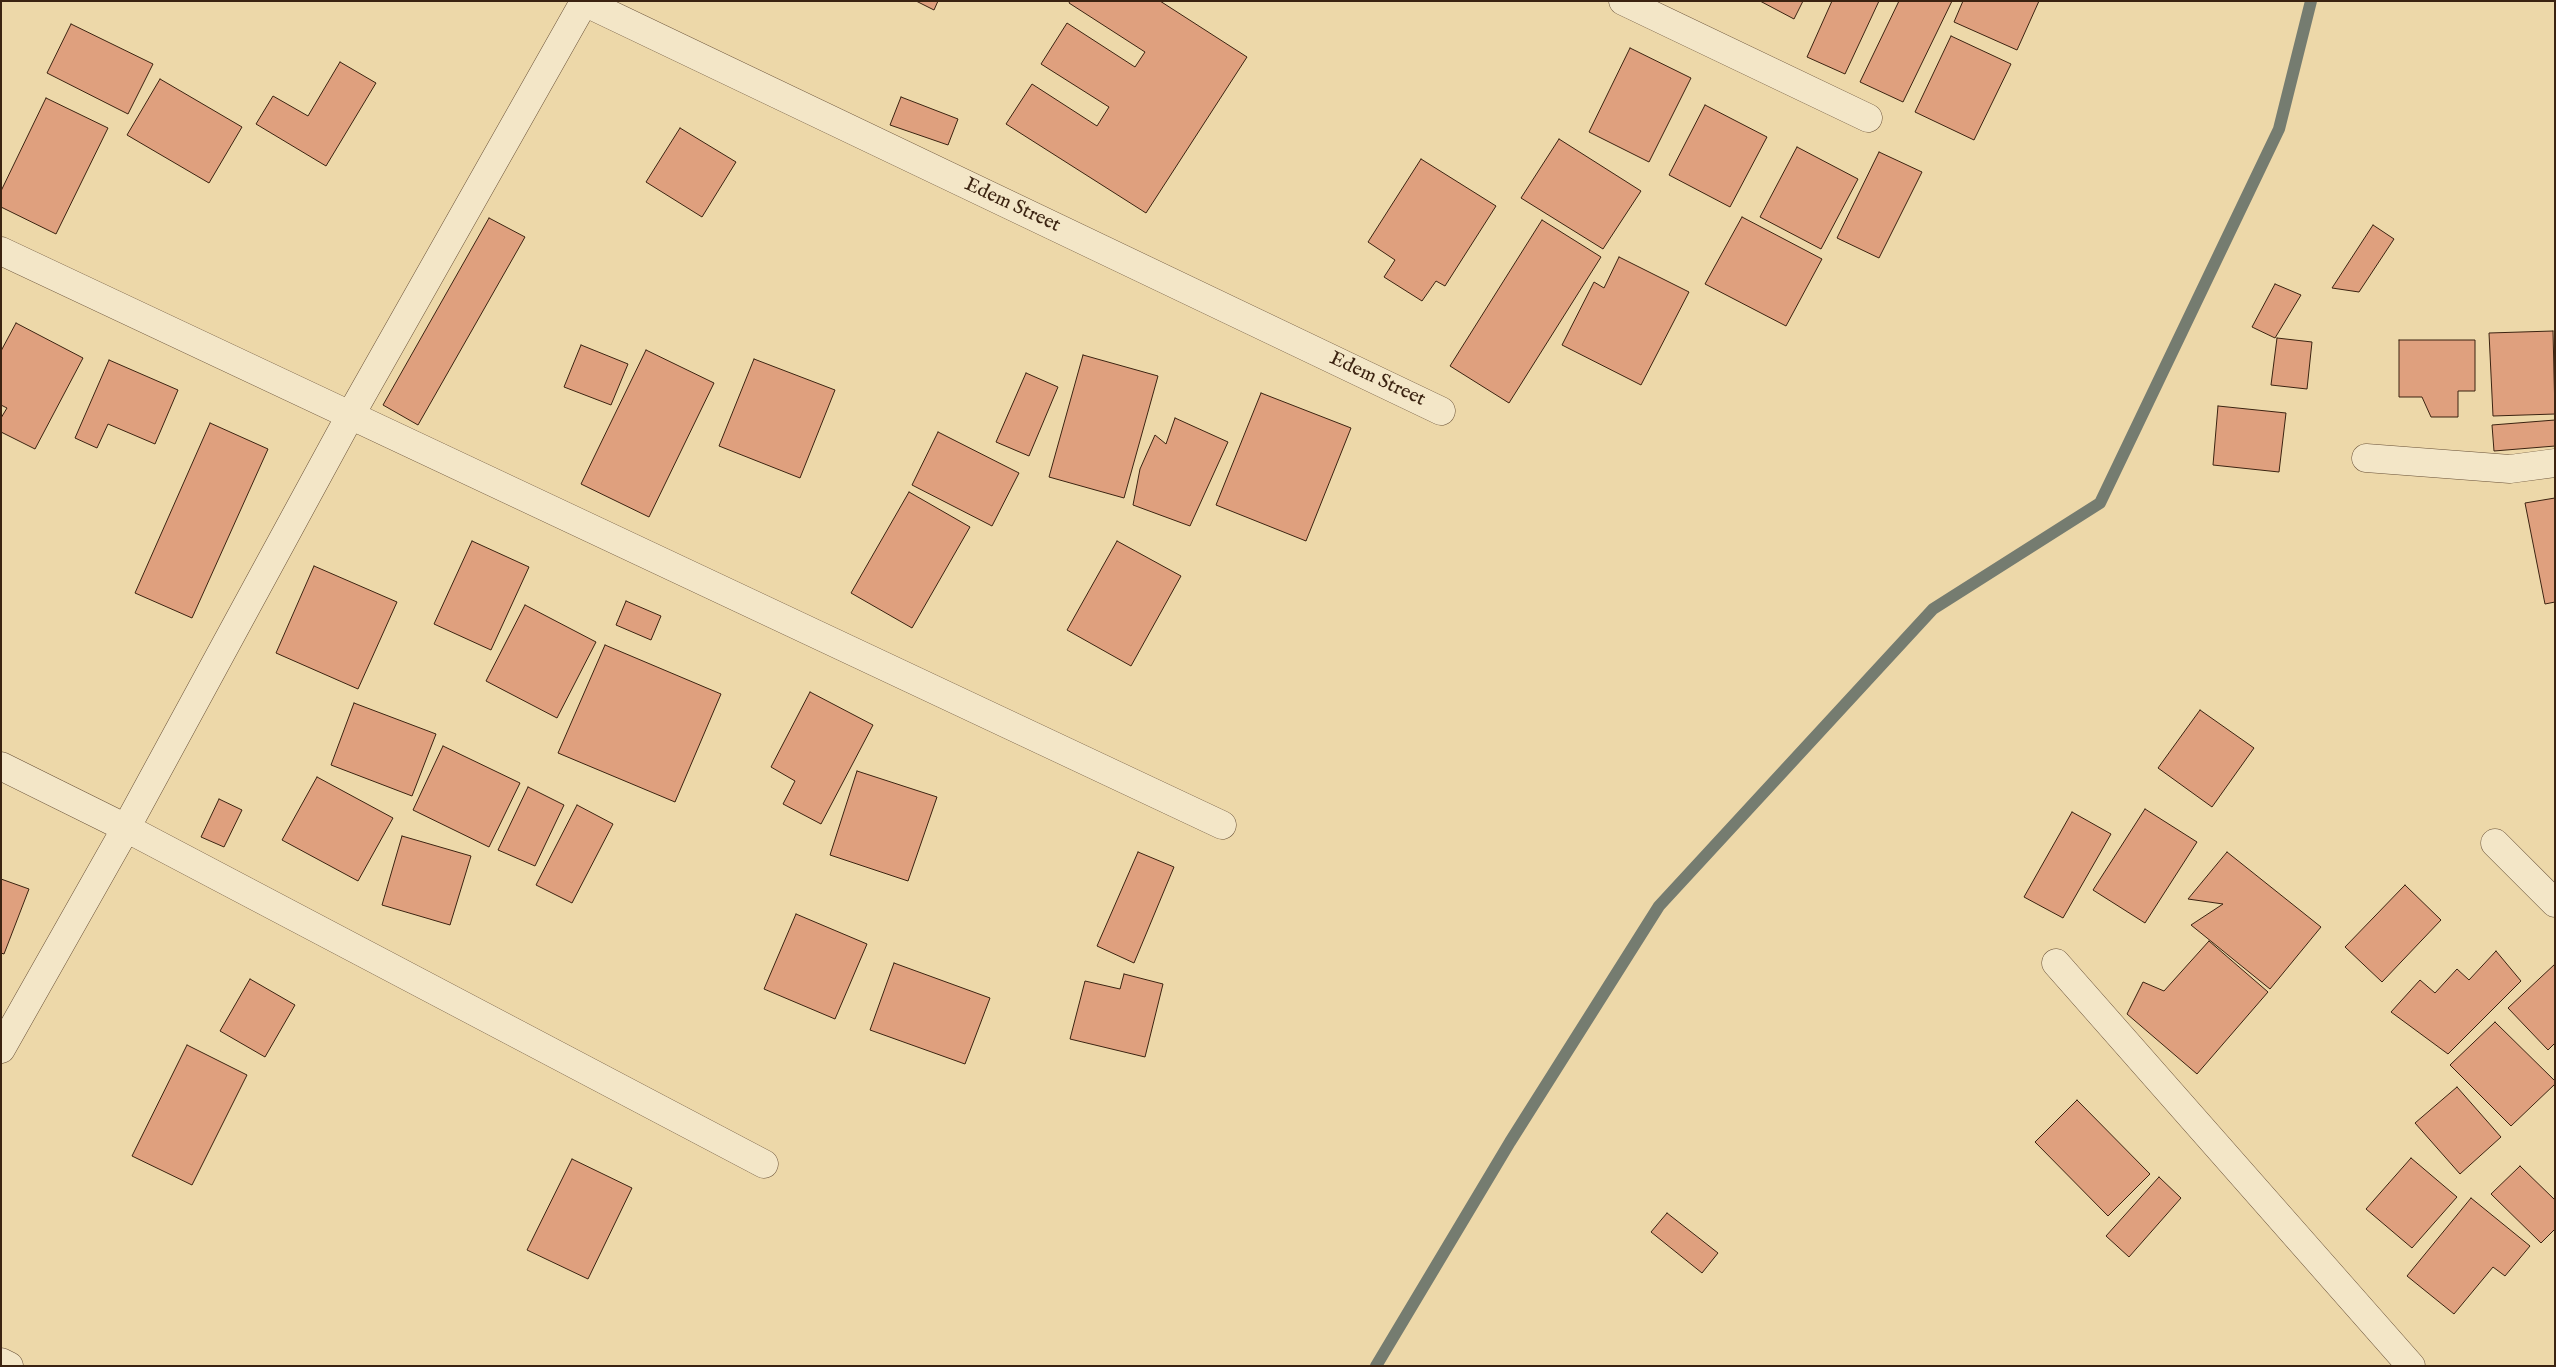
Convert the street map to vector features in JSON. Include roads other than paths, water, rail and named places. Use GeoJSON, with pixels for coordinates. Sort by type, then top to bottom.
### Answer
{"type":"FeatureCollection","features":[{"type":"Feature","properties":{"kind":"street"},"geometry":{"type":"LineString","coordinates":[[1623,1],[1868,118]]}},
{"type":"Feature","properties":{"kind":"street"},"geometry":{"type":"LineString","coordinates":[[1,1049],[126,828],[350,416],[583,2]]}},
{"type":"Feature","properties":{"kind":"street","name":"Edem Street"},"geometry":{"type":"LineString","coordinates":[[583,2],[1441,411]]}},
{"type":"Feature","properties":{"kind":"street"},"geometry":{"type":"LineString","coordinates":[[1,251],[1222,825]]}},
{"type":"Feature","properties":{"kind":"street"},"geometry":{"type":"LineString","coordinates":[[2366,458],[2510,469],[2555,463]]}},
{"type":"Feature","properties":{"kind":"street"},"geometry":{"type":"LineString","coordinates":[[1,766],[126,828],[764,1164]]}},
{"type":"Feature","properties":{"kind":"street"},"geometry":{"type":"LineString","coordinates":[[2495,842],[2555,902]]}},
{"type":"Feature","properties":{"kind":"street"},"geometry":{"type":"LineString","coordinates":[[2056,963],[2411,1366]]}},
{"type":"Feature","properties":{"kind":"street"},"geometry":{"type":"LineString","coordinates":[[1,1362],[8,1366]]}},
{"type":"Feature","properties":{"kind":"waterway"},"geometry":{"type":"LineString","coordinates":[[1376,1366],[1510,1142],[1659,906],[1933,609],[2100,503],[2279,129],[2311,1]]}}]}
